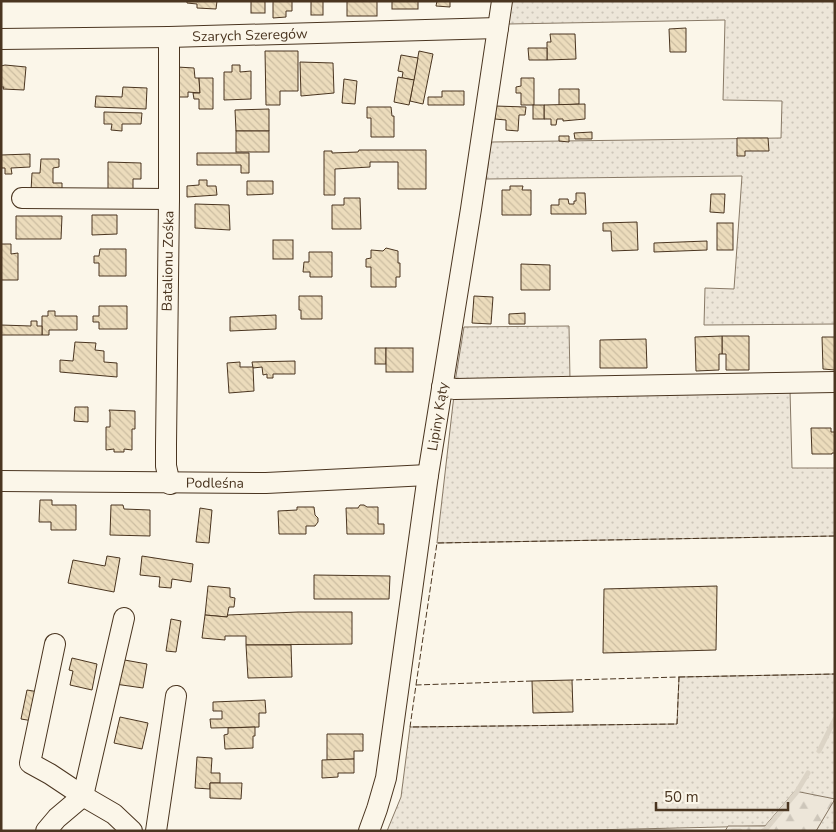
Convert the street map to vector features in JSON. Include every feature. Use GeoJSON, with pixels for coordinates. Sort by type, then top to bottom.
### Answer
{"type":"FeatureCollection","features":[{"type":"Feature","properties":{"kind":"street","name":"Lipiny Kąty"},"geometry":{"type":"LineString","coordinates":[[369,831],[386,778],[428,475],[502,1]]}},
{"type":"Feature","properties":{"kind":"street","name":"Szarych Szeregów"},"geometry":{"type":"LineString","coordinates":[[1,39],[169,37],[498,28]]}},
{"type":"Feature","properties":{"kind":"street","name":"Batalionu Zośka"},"geometry":{"type":"LineString","coordinates":[[169,37],[166,466],[170,484]]}},
{"type":"Feature","properties":{"kind":"street"},"geometry":{"type":"LineString","coordinates":[[22,198],[169,199]]}},
{"type":"Feature","properties":{"kind":"street"},"geometry":{"type":"LineString","coordinates":[[442,387],[455,389],[835,382]]}},
{"type":"Feature","properties":{"kind":"street","name":"Podleśna"},"geometry":{"type":"LineString","coordinates":[[1,481],[170,484],[266,483],[428,475]]}},
{"type":"Feature","properties":{"kind":"street"},"geometry":{"type":"LineString","coordinates":[[46,831],[57,818],[83,796],[124,618]]}},
{"type":"Feature","properties":{"kind":"street"},"geometry":{"type":"LineString","coordinates":[[55,644],[30,763],[114,814],[132,831]]}},
{"type":"Feature","properties":{"kind":"street"},"geometry":{"type":"LineString","coordinates":[[156,831],[176,696]]}},
{"type":"Feature","properties":{"kind":"green space"},"geometry":{"type":"Polygon","coordinates":[[[511,1],[835,1],[835,324],[704,325],[705,288],[734,289],[742,176],[486,179],[491,142],[781,138],[782,101],[723,100],[725,20],[508,24],[511,1]]]}},
{"type":"Feature","properties":{"kind":"green space"},"geometry":{"type":"Polygon","coordinates":[[[569,326],[570,380],[455,382],[464,327],[569,326]]]}},
{"type":"Feature","properties":{"kind":"green space"},"geometry":{"type":"Polygon","coordinates":[[[790,390],[792,468],[835,468],[835,536],[437,543],[454,395],[790,390]]]}},
{"type":"Feature","properties":{"kind":"green space"},"geometry":{"type":"Polygon","coordinates":[[[835,674],[835,831],[816,831],[834,799],[765,826],[547,831],[387,831],[401,797],[410,727],[677,724],[679,677],[835,674]]]}},
{"type":"Feature","properties":{"kind":"green space"},"geometry":{"type":"Polygon","coordinates":[[[795,791],[835,799],[816,831],[725,831],[728,826],[765,826],[795,791]]]}},
{"type":"Feature","properties":{"kind":"building"},"geometry":{"type":"Polygon","coordinates":[[[187,1],[217,1],[216,9],[197,8],[197,4],[187,3],[187,1]]]}},
{"type":"Feature","properties":{"kind":"building"},"geometry":{"type":"Polygon","coordinates":[[[251,1],[265,1],[265,13],[251,13],[251,1]]]}},
{"type":"Feature","properties":{"kind":"building"},"geometry":{"type":"Polygon","coordinates":[[[273,1],[292,1],[292,11],[286,11],[286,17],[273,18],[273,1]]]}},
{"type":"Feature","properties":{"kind":"building"},"geometry":{"type":"Polygon","coordinates":[[[311,1],[323,1],[323,15],[311,15],[311,1]]]}},
{"type":"Feature","properties":{"kind":"building"},"geometry":{"type":"Polygon","coordinates":[[[347,1],[377,1],[377,16],[347,16],[347,1]]]}},
{"type":"Feature","properties":{"kind":"building"},"geometry":{"type":"Polygon","coordinates":[[[392,1],[418,1],[418,9],[392,9],[392,1]]]}},
{"type":"Feature","properties":{"kind":"building"},"geometry":{"type":"Polygon","coordinates":[[[437,1],[450,1],[450,7],[436,6],[437,1]]]}},
{"type":"Feature","properties":{"kind":"building"},"geometry":{"type":"Polygon","coordinates":[[[686,28],[686,52],[670,52],[669,29],[686,28]]]}},
{"type":"Feature","properties":{"kind":"building"},"geometry":{"type":"Polygon","coordinates":[[[550,34],[575,34],[576,59],[547,60],[547,42],[551,42],[550,34]]]}},
{"type":"Feature","properties":{"kind":"building"},"geometry":{"type":"Polygon","coordinates":[[[528,48],[547,48],[547,60],[529,60],[528,48]]]}},
{"type":"Feature","properties":{"kind":"building"},"geometry":{"type":"Polygon","coordinates":[[[265,51],[298,51],[298,91],[280,91],[280,105],[266,105],[265,51]]]}},
{"type":"Feature","properties":{"kind":"building"},"geometry":{"type":"Polygon","coordinates":[[[419,51],[433,54],[423,104],[410,101],[419,51]]]}},
{"type":"Feature","properties":{"kind":"building"},"geometry":{"type":"Polygon","coordinates":[[[401,55],[418,58],[414,80],[402,78],[403,72],[398,71],[401,55]]]}},
{"type":"Feature","properties":{"kind":"building"},"geometry":{"type":"Polygon","coordinates":[[[300,62],[333,63],[334,93],[301,96],[300,62]]]}},
{"type":"Feature","properties":{"kind":"building"},"geometry":{"type":"Polygon","coordinates":[[[232,65],[240,65],[240,72],[251,71],[251,99],[224,100],[224,72],[232,72],[232,65]]]}},
{"type":"Feature","properties":{"kind":"building"},"geometry":{"type":"Polygon","coordinates":[[[1,66],[26,67],[24,90],[3,89],[4,87],[1,87],[1,66]]]}},
{"type":"Feature","properties":{"kind":"building"},"geometry":{"type":"Polygon","coordinates":[[[177,67],[194,68],[195,78],[199,78],[200,93],[188,92],[188,97],[177,97],[177,67]]]}},
{"type":"Feature","properties":{"kind":"building"},"geometry":{"type":"Polygon","coordinates":[[[398,77],[414,80],[409,105],[394,102],[398,77]]]}},
{"type":"Feature","properties":{"kind":"building"},"geometry":{"type":"Polygon","coordinates":[[[199,78],[213,78],[213,109],[199,109],[199,99],[194,99],[193,93],[200,93],[199,78]]]}},
{"type":"Feature","properties":{"kind":"building"},"geometry":{"type":"Polygon","coordinates":[[[521,78],[534,78],[534,105],[521,105],[521,93],[516,93],[516,87],[521,86],[521,78]]]}},
{"type":"Feature","properties":{"kind":"building"},"geometry":{"type":"Polygon","coordinates":[[[344,79],[357,81],[355,104],[342,103],[344,79]]]}},
{"type":"Feature","properties":{"kind":"building"},"geometry":{"type":"Polygon","coordinates":[[[123,87],[147,88],[146,109],[95,107],[96,96],[122,97],[123,87]]]}},
{"type":"Feature","properties":{"kind":"building"},"geometry":{"type":"Polygon","coordinates":[[[559,89],[579,89],[579,104],[559,105],[559,89]]]}},
{"type":"Feature","properties":{"kind":"building"},"geometry":{"type":"Polygon","coordinates":[[[442,91],[464,91],[464,105],[428,105],[428,97],[442,97],[442,91]]]}},
{"type":"Feature","properties":{"kind":"building"},"geometry":{"type":"Polygon","coordinates":[[[585,104],[585,119],[563,121],[563,119],[557,119],[556,125],[551,125],[551,119],[544,119],[544,105],[585,104]]]}},
{"type":"Feature","properties":{"kind":"building"},"geometry":{"type":"Polygon","coordinates":[[[533,105],[544,105],[544,119],[533,119],[533,105]]]}},
{"type":"Feature","properties":{"kind":"building"},"geometry":{"type":"Polygon","coordinates":[[[495,106],[526,107],[525,115],[519,115],[518,131],[506,130],[506,120],[495,119],[495,106]]]}},
{"type":"Feature","properties":{"kind":"building"},"geometry":{"type":"Polygon","coordinates":[[[367,107],[391,107],[392,116],[394,116],[394,137],[371,137],[371,118],[367,118],[367,107]]]}},
{"type":"Feature","properties":{"kind":"building"},"geometry":{"type":"Polygon","coordinates":[[[269,109],[269,131],[236,131],[235,110],[269,109]]]}},
{"type":"Feature","properties":{"kind":"building"},"geometry":{"type":"Polygon","coordinates":[[[104,112],[142,113],[141,124],[122,124],[122,131],[111,130],[112,124],[104,124],[104,112]]]}},
{"type":"Feature","properties":{"kind":"building"},"geometry":{"type":"Polygon","coordinates":[[[236,131],[269,131],[269,152],[236,152],[236,131]]]}},
{"type":"Feature","properties":{"kind":"building"},"geometry":{"type":"Polygon","coordinates":[[[592,132],[592,139],[575,139],[574,133],[592,132]]]}},
{"type":"Feature","properties":{"kind":"building"},"geometry":{"type":"Polygon","coordinates":[[[559,136],[569,136],[569,142],[559,141],[559,136]]]}},
{"type":"Feature","properties":{"kind":"building"},"geometry":{"type":"Polygon","coordinates":[[[737,138],[768,138],[769,151],[745,151],[745,156],[737,156],[737,138]]]}},
{"type":"Feature","properties":{"kind":"building"},"geometry":{"type":"Polygon","coordinates":[[[359,150],[426,150],[426,189],[398,189],[398,162],[370,162],[370,167],[335,169],[335,195],[324,195],[324,151],[332,151],[332,153],[358,152],[359,150]]]}},
{"type":"Feature","properties":{"kind":"building"},"geometry":{"type":"Polygon","coordinates":[[[197,153],[249,153],[249,173],[241,173],[241,165],[197,165],[197,153]]]}},
{"type":"Feature","properties":{"kind":"building"},"geometry":{"type":"Polygon","coordinates":[[[30,154],[30,167],[11,168],[12,174],[5,174],[5,168],[1,168],[1,155],[30,154]]]}},
{"type":"Feature","properties":{"kind":"building"},"geometry":{"type":"Polygon","coordinates":[[[41,159],[59,159],[59,167],[53,168],[53,183],[62,183],[62,192],[31,191],[32,173],[40,173],[41,159]]]}},
{"type":"Feature","properties":{"kind":"building"},"geometry":{"type":"Polygon","coordinates":[[[108,162],[141,163],[141,179],[133,179],[133,190],[108,189],[108,162]]]}},
{"type":"Feature","properties":{"kind":"building"},"geometry":{"type":"Polygon","coordinates":[[[199,180],[207,180],[207,186],[216,186],[217,195],[187,197],[187,186],[199,185],[199,180]]]}},
{"type":"Feature","properties":{"kind":"building"},"geometry":{"type":"Polygon","coordinates":[[[247,181],[273,181],[273,194],[247,195],[247,181]]]}},
{"type":"Feature","properties":{"kind":"building"},"geometry":{"type":"Polygon","coordinates":[[[510,186],[523,186],[522,190],[531,190],[531,215],[502,215],[502,190],[510,190],[510,186]]]}},
{"type":"Feature","properties":{"kind":"building"},"geometry":{"type":"Polygon","coordinates":[[[576,193],[585,193],[586,214],[551,214],[551,205],[559,205],[559,199],[568,199],[569,204],[574,204],[576,193]]]}},
{"type":"Feature","properties":{"kind":"building"},"geometry":{"type":"Polygon","coordinates":[[[711,194],[725,194],[724,213],[710,212],[711,194]]]}},
{"type":"Feature","properties":{"kind":"building"},"geometry":{"type":"Polygon","coordinates":[[[344,198],[360,198],[361,229],[332,229],[332,205],[344,205],[344,198]]]}},
{"type":"Feature","properties":{"kind":"building"},"geometry":{"type":"Polygon","coordinates":[[[195,204],[229,205],[230,230],[195,228],[195,204]]]}},
{"type":"Feature","properties":{"kind":"building"},"geometry":{"type":"Polygon","coordinates":[[[92,215],[117,215],[117,234],[92,235],[92,215]]]}},
{"type":"Feature","properties":{"kind":"building"},"geometry":{"type":"Polygon","coordinates":[[[16,216],[62,216],[61,239],[16,239],[16,216]]]}},
{"type":"Feature","properties":{"kind":"building"},"geometry":{"type":"Polygon","coordinates":[[[637,222],[638,250],[612,251],[611,231],[603,231],[603,223],[637,222]]]}},
{"type":"Feature","properties":{"kind":"building"},"geometry":{"type":"Polygon","coordinates":[[[717,223],[733,223],[733,250],[717,250],[717,223]]]}},
{"type":"Feature","properties":{"kind":"building"},"geometry":{"type":"Polygon","coordinates":[[[273,240],[293,240],[293,259],[273,259],[273,240]]]}},
{"type":"Feature","properties":{"kind":"building"},"geometry":{"type":"Polygon","coordinates":[[[707,241],[707,250],[654,252],[654,243],[707,241]]]}},
{"type":"Feature","properties":{"kind":"building"},"geometry":{"type":"Polygon","coordinates":[[[1,244],[11,244],[11,254],[18,253],[18,280],[1,280],[1,244]]]}},
{"type":"Feature","properties":{"kind":"building"},"geometry":{"type":"Polygon","coordinates":[[[386,248],[398,251],[400,277],[396,277],[396,287],[371,287],[371,267],[366,267],[366,259],[371,258],[371,250],[383,251],[386,248]]]}},
{"type":"Feature","properties":{"kind":"building"},"geometry":{"type":"Polygon","coordinates":[[[100,249],[126,249],[126,276],[99,276],[99,263],[94,263],[94,256],[99,256],[100,249]]]}},
{"type":"Feature","properties":{"kind":"building"},"geometry":{"type":"Polygon","coordinates":[[[309,252],[332,252],[332,277],[310,277],[310,272],[303,272],[304,262],[309,262],[309,252]]]}},
{"type":"Feature","properties":{"kind":"building"},"geometry":{"type":"Polygon","coordinates":[[[521,264],[550,265],[550,290],[521,290],[521,264]]]}},
{"type":"Feature","properties":{"kind":"building"},"geometry":{"type":"Polygon","coordinates":[[[299,296],[322,296],[322,319],[301,319],[299,296]]]}},
{"type":"Feature","properties":{"kind":"building"},"geometry":{"type":"Polygon","coordinates":[[[474,296],[493,297],[491,324],[472,323],[474,296]]]}},
{"type":"Feature","properties":{"kind":"building"},"geometry":{"type":"Polygon","coordinates":[[[99,306],[127,306],[127,329],[99,329],[99,322],[93,322],[93,316],[99,316],[99,306]]]}},
{"type":"Feature","properties":{"kind":"building"},"geometry":{"type":"Polygon","coordinates":[[[48,311],[55,311],[55,316],[77,316],[77,330],[49,330],[49,335],[42,335],[42,316],[48,316],[48,311]]]}},
{"type":"Feature","properties":{"kind":"building"},"geometry":{"type":"Polygon","coordinates":[[[525,313],[525,324],[509,324],[509,314],[525,313]]]}},
{"type":"Feature","properties":{"kind":"building"},"geometry":{"type":"Polygon","coordinates":[[[276,315],[276,329],[230,331],[230,317],[276,315]]]}},
{"type":"Feature","properties":{"kind":"building"},"geometry":{"type":"Polygon","coordinates":[[[31,321],[37,321],[37,326],[42,326],[42,335],[1,335],[1,325],[31,326],[31,321]]]}},
{"type":"Feature","properties":{"kind":"building"},"geometry":{"type":"Polygon","coordinates":[[[722,336],[749,336],[749,370],[726,370],[726,354],[722,354],[722,336]]]}},
{"type":"Feature","properties":{"kind":"building"},"geometry":{"type":"Polygon","coordinates":[[[722,336],[722,354],[719,354],[719,370],[696,371],[695,337],[722,336]]]}},
{"type":"Feature","properties":{"kind":"building"},"geometry":{"type":"Polygon","coordinates":[[[822,337],[835,337],[835,370],[823,369],[822,337]]]}},
{"type":"Feature","properties":{"kind":"building"},"geometry":{"type":"Polygon","coordinates":[[[646,339],[647,368],[600,368],[600,340],[646,339]]]}},
{"type":"Feature","properties":{"kind":"building"},"geometry":{"type":"Polygon","coordinates":[[[75,342],[96,343],[95,350],[104,351],[104,362],[117,363],[117,377],[60,372],[60,360],[73,361],[75,342]]]}},
{"type":"Feature","properties":{"kind":"building"},"geometry":{"type":"Polygon","coordinates":[[[375,348],[386,348],[386,364],[375,364],[375,348]]]}},
{"type":"Feature","properties":{"kind":"building"},"geometry":{"type":"Polygon","coordinates":[[[386,348],[413,348],[413,372],[386,372],[386,348]]]}},
{"type":"Feature","properties":{"kind":"building"},"geometry":{"type":"Polygon","coordinates":[[[295,361],[295,374],[273,374],[273,378],[267,378],[267,374],[263,375],[262,367],[253,368],[252,362],[295,361]]]}},
{"type":"Feature","properties":{"kind":"building"},"geometry":{"type":"Polygon","coordinates":[[[240,362],[240,367],[253,367],[254,391],[229,393],[227,363],[240,362]]]}},
{"type":"Feature","properties":{"kind":"building"},"geometry":{"type":"Polygon","coordinates":[[[75,407],[88,407],[88,422],[74,421],[75,407]]]}},
{"type":"Feature","properties":{"kind":"building"},"geometry":{"type":"Polygon","coordinates":[[[109,410],[135,411],[135,429],[132,429],[132,450],[124,449],[124,452],[114,452],[114,449],[106,450],[106,427],[110,427],[109,410]]]}},
{"type":"Feature","properties":{"kind":"building"},"geometry":{"type":"Polygon","coordinates":[[[811,428],[831,428],[831,432],[835,432],[835,453],[812,454],[811,428]]]}},
{"type":"Feature","properties":{"kind":"building"},"geometry":{"type":"Polygon","coordinates":[[[40,500],[52,500],[52,505],[76,505],[76,530],[51,530],[51,522],[39,522],[40,500]]]}},
{"type":"Feature","properties":{"kind":"building"},"geometry":{"type":"Polygon","coordinates":[[[111,505],[123,505],[124,509],[150,510],[150,536],[110,535],[111,505]]]}},
{"type":"Feature","properties":{"kind":"building"},"geometry":{"type":"Polygon","coordinates":[[[360,505],[378,507],[378,524],[384,524],[384,534],[347,534],[346,508],[358,508],[360,505]]]}},
{"type":"Feature","properties":{"kind":"building"},"geometry":{"type":"Polygon","coordinates":[[[297,507],[314,507],[318,522],[315,526],[306,526],[306,534],[279,534],[278,511],[297,510],[297,507]]]}},
{"type":"Feature","properties":{"kind":"building"},"geometry":{"type":"Polygon","coordinates":[[[200,508],[212,510],[209,543],[196,542],[200,508]]]}},
{"type":"Feature","properties":{"kind":"building"},"geometry":{"type":"Polygon","coordinates":[[[107,556],[120,558],[114,592],[68,583],[73,560],[105,566],[107,556]]]}},
{"type":"Feature","properties":{"kind":"building"},"geometry":{"type":"Polygon","coordinates":[[[142,556],[193,564],[191,582],[172,579],[171,588],[159,587],[160,577],[140,575],[142,556]]]}},
{"type":"Feature","properties":{"kind":"building"},"geometry":{"type":"Polygon","coordinates":[[[314,575],[390,576],[389,599],[314,599],[314,575]]]}},
{"type":"Feature","properties":{"kind":"building"},"geometry":{"type":"Polygon","coordinates":[[[208,586],[230,588],[230,597],[235,598],[234,607],[229,607],[227,617],[205,615],[208,586]]]}},
{"type":"Feature","properties":{"kind":"building"},"geometry":{"type":"Polygon","coordinates":[[[717,586],[716,650],[603,653],[604,589],[717,586]]]}},
{"type":"Feature","properties":{"kind":"building"},"geometry":{"type":"Polygon","coordinates":[[[352,612],[352,644],[246,645],[246,636],[225,636],[225,640],[202,638],[205,615],[227,617],[228,615],[352,612]]]}},
{"type":"Feature","properties":{"kind":"building"},"geometry":{"type":"Polygon","coordinates":[[[171,619],[181,621],[176,652],[166,651],[171,619]]]}},
{"type":"Feature","properties":{"kind":"building"},"geometry":{"type":"Polygon","coordinates":[[[246,645],[291,645],[292,677],[248,678],[246,645]]]}},
{"type":"Feature","properties":{"kind":"building"},"geometry":{"type":"Polygon","coordinates":[[[72,658],[97,664],[92,690],[70,685],[73,671],[69,670],[72,658]]]}},
{"type":"Feature","properties":{"kind":"building"},"geometry":{"type":"Polygon","coordinates":[[[119,659],[147,664],[143,688],[115,684],[119,659]]]}},
{"type":"Feature","properties":{"kind":"building"},"geometry":{"type":"Polygon","coordinates":[[[572,680],[573,712],[533,713],[532,681],[572,680]]]}},
{"type":"Feature","properties":{"kind":"building"},"geometry":{"type":"Polygon","coordinates":[[[27,690],[39,692],[33,721],[21,719],[27,690]]]}},
{"type":"Feature","properties":{"kind":"building"},"geometry":{"type":"Polygon","coordinates":[[[265,700],[266,713],[259,713],[259,727],[211,728],[210,719],[222,719],[222,711],[213,711],[213,702],[265,700]]]}},
{"type":"Feature","properties":{"kind":"building"},"geometry":{"type":"Polygon","coordinates":[[[120,717],[148,723],[142,749],[114,743],[120,717]]]}},
{"type":"Feature","properties":{"kind":"building"},"geometry":{"type":"Polygon","coordinates":[[[255,727],[253,748],[225,749],[224,735],[228,734],[228,728],[255,727]]]}},
{"type":"Feature","properties":{"kind":"building"},"geometry":{"type":"Polygon","coordinates":[[[327,734],[363,734],[363,751],[354,751],[354,759],[327,760],[327,734]]]}},
{"type":"Feature","properties":{"kind":"building"},"geometry":{"type":"Polygon","coordinates":[[[197,757],[212,758],[211,773],[220,773],[220,783],[210,783],[210,789],[195,788],[197,757]]]}},
{"type":"Feature","properties":{"kind":"building"},"geometry":{"type":"Polygon","coordinates":[[[354,759],[354,773],[338,773],[338,777],[322,778],[322,760],[354,759]]]}},
{"type":"Feature","properties":{"kind":"building"},"geometry":{"type":"Polygon","coordinates":[[[210,783],[242,783],[241,799],[210,798],[210,783]]]}},
{"type":"Feature","properties":{"kind":"waterway"},"geometry":{"type":"LineString","coordinates":[[819,751],[835,719]]}},
{"type":"Feature","properties":{"kind":"waterway"},"geometry":{"type":"LineString","coordinates":[[763,831],[796,793],[808,773]]}},
{"type":"Feature","properties":{"kind":"waterway"},"geometry":{"type":"LineString","coordinates":[[733,831],[740,831]]}},
{"type":"Feature","properties":{"kind":"fence"},"geometry":{"type":"LineString","coordinates":[[416,685],[437,543],[835,536]]}},
{"type":"Feature","properties":{"kind":"fence"},"geometry":{"type":"LineString","coordinates":[[679,677],[835,674]]}},
{"type":"Feature","properties":{"kind":"fence"},"geometry":{"type":"LineString","coordinates":[[532,681],[416,685],[410,727],[677,724],[679,677],[572,680]]}}]}
